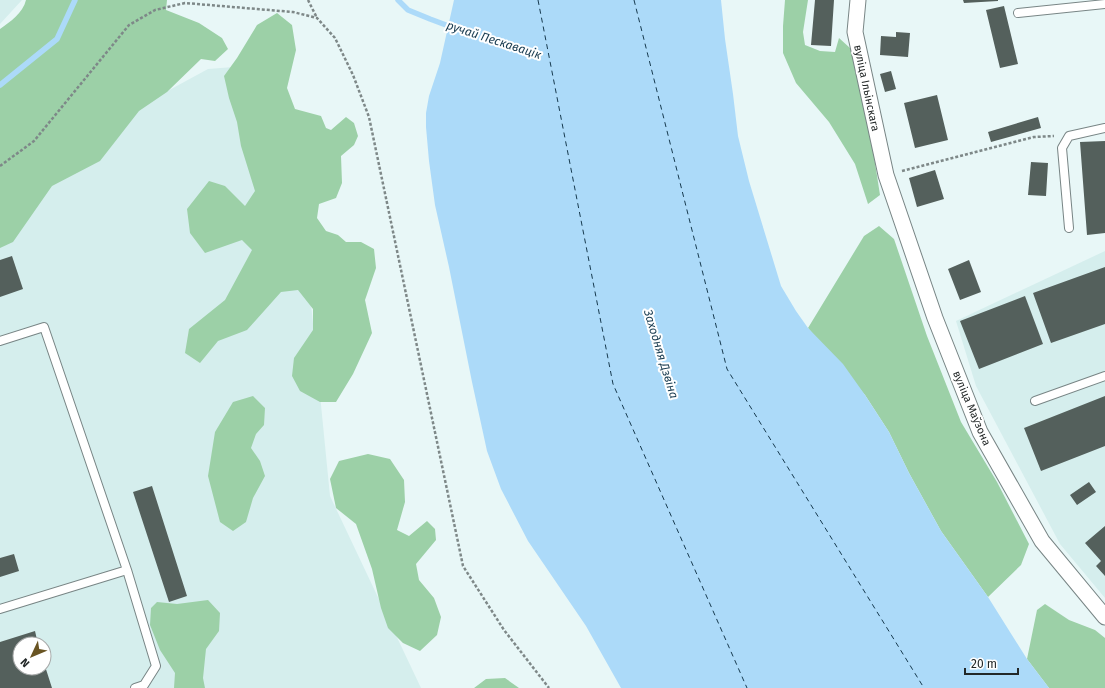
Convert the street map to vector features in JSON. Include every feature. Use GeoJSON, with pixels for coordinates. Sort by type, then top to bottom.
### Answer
{"type":"FeatureCollection","features":[{"type":"Feature","properties":{"kind":"street","name":"вуліца Ільінскага"},"geometry":{"type":"LineString","coordinates":[[858,0],[854,32],[886,175]]}},
{"type":"Feature","properties":{"kind":"street","name":"вуліца Маўзона"},"geometry":{"type":"LineString","coordinates":[[886,175],[935,318],[980,432],[1042,541],[1105,617]]}},
{"type":"Feature","properties":{"kind":"lane"},"geometry":{"type":"LineString","coordinates":[[1018,13],[1105,4]]}},
{"type":"Feature","properties":{"kind":"lane"},"geometry":{"type":"LineString","coordinates":[[1069,228],[1062,148],[1069,136],[1105,128]]}},
{"type":"Feature","properties":{"kind":"lane"},"geometry":{"type":"LineString","coordinates":[[0,341],[44,327],[127,570],[156,666],[145,686],[135,688]]}},
{"type":"Feature","properties":{"kind":"lane"},"geometry":{"type":"LineString","coordinates":[[1035,401],[1105,376]]}},
{"type":"Feature","properties":{"kind":"lane"},"geometry":{"type":"LineString","coordinates":[[0,609],[127,570]]}},
{"type":"Feature","properties":{"kind":"path"},"geometry":{"type":"LineString","coordinates":[[308,0],[317,18],[335,38],[353,75],[369,117],[463,566],[504,630],[549,688]]}},
{"type":"Feature","properties":{"kind":"path"},"geometry":{"type":"LineString","coordinates":[[0,166],[34,141],[129,24],[155,10],[185,3],[293,12],[317,18]]}},
{"type":"Feature","properties":{"kind":"path"},"geometry":{"type":"LineString","coordinates":[[886,175],[1034,137],[1069,136]]}},
{"type":"Feature","properties":{"kind":"shaded area"},"geometry":{"type":"Polygon","coordinates":[[[0,0],[22,0],[0,24],[0,0]]]}},
{"type":"Feature","properties":{"kind":"shaded area"},"geometry":{"type":"Polygon","coordinates":[[[246,66],[293,121],[330,496],[421,688],[0,688],[0,182],[208,69],[246,66]]]}},
{"type":"Feature","properties":{"kind":"shaded area"},"geometry":{"type":"Polygon","coordinates":[[[1105,251],[1105,598],[1060,544],[976,386],[956,321],[1105,251]]]}},
{"type":"Feature","properties":{"kind":"green space"},"geometry":{"type":"Polygon","coordinates":[[[26,0],[167,0],[166,10],[199,23],[222,38],[228,49],[215,61],[201,59],[167,92],[139,111],[100,161],[52,186],[13,242],[0,248],[0,29],[19,13],[26,0]]]}},
{"type":"Feature","properties":{"kind":"green space"},"geometry":{"type":"Polygon","coordinates":[[[785,0],[808,0],[803,32],[805,45],[820,51],[835,52],[839,38],[850,48],[863,86],[880,195],[868,204],[855,164],[829,122],[796,83],[783,53],[785,0]]]}},
{"type":"Feature","properties":{"kind":"green space"},"geometry":{"type":"Polygon","coordinates":[[[277,13],[292,25],[296,50],[287,88],[295,109],[321,116],[326,128],[331,130],[346,117],[354,123],[358,136],[354,145],[341,156],[342,183],[336,198],[319,204],[317,218],[326,231],[338,235],[346,242],[361,242],[374,249],[376,268],[365,300],[372,333],[353,374],[336,402],[320,402],[300,391],[292,376],[294,358],[313,330],[313,309],[298,290],[281,292],[247,330],[218,341],[200,363],[185,353],[189,329],[225,300],[252,250],[242,240],[205,253],[190,233],[187,209],[209,181],[225,186],[245,206],[255,191],[241,146],[237,122],[224,76],[257,25],[277,13]]]}},
{"type":"Feature","properties":{"kind":"green space"},"geometry":{"type":"Polygon","coordinates":[[[879,226],[894,239],[927,336],[961,422],[997,482],[1029,544],[1021,565],[988,597],[941,531],[909,473],[889,432],[865,395],[808,328],[864,236],[879,226]]]}},
{"type":"Feature","properties":{"kind":"green space"},"geometry":{"type":"Polygon","coordinates":[[[253,396],[265,408],[264,425],[256,434],[251,448],[260,461],[265,476],[253,498],[246,522],[233,531],[220,522],[208,476],[215,432],[233,402],[253,396]]]}},
{"type":"Feature","properties":{"kind":"green space"},"geometry":{"type":"Polygon","coordinates":[[[368,454],[390,459],[404,480],[405,502],[397,530],[409,536],[427,521],[435,529],[436,540],[416,564],[419,580],[434,598],[441,617],[437,635],[420,651],[403,643],[388,628],[381,608],[372,569],[356,524],[336,508],[330,479],[339,461],[368,454]]]}},
{"type":"Feature","properties":{"kind":"green space"},"geometry":{"type":"Polygon","coordinates":[[[208,600],[220,613],[219,631],[206,649],[203,678],[205,688],[174,688],[175,673],[160,650],[150,625],[151,608],[157,602],[177,604],[208,600]]]}},
{"type":"Feature","properties":{"kind":"green space"},"geometry":{"type":"Polygon","coordinates":[[[1045,604],[1069,620],[1095,630],[1105,638],[1105,688],[1049,688],[1027,659],[1037,610],[1045,604]]]}},
{"type":"Feature","properties":{"kind":"green space"},"geometry":{"type":"Polygon","coordinates":[[[505,678],[519,688],[474,688],[486,679],[505,678]]]}},
{"type":"Feature","properties":{"kind":"water","name":"Заходняя Дзвіна"},"geometry":{"type":"Polygon","coordinates":[[[454,0],[721,0],[738,136],[749,181],[781,286],[808,328],[843,364],[865,395],[889,432],[909,473],[941,531],[988,597],[1027,659],[1049,688],[621,688],[586,626],[528,541],[501,489],[487,451],[435,205],[426,127],[426,113],[429,96],[440,63],[454,0]]]}},
{"type":"Feature","properties":{"kind":"building"},"geometry":{"type":"Polygon","coordinates":[[[815,0],[834,0],[831,46],[811,45],[815,0]]]}},
{"type":"Feature","properties":{"kind":"building"},"geometry":{"type":"Polygon","coordinates":[[[963,0],[998,0],[998,1],[964,3],[963,0]]]}},
{"type":"Feature","properties":{"kind":"building"},"geometry":{"type":"Polygon","coordinates":[[[1004,6],[1018,64],[1000,68],[986,10],[1004,6]]]}},
{"type":"Feature","properties":{"kind":"building"},"geometry":{"type":"Polygon","coordinates":[[[896,32],[910,33],[908,57],[880,55],[881,36],[896,37],[896,32]]]}},
{"type":"Feature","properties":{"kind":"building"},"geometry":{"type":"Polygon","coordinates":[[[891,71],[896,89],[885,92],[880,74],[891,71]]]}},
{"type":"Feature","properties":{"kind":"building"},"geometry":{"type":"Polygon","coordinates":[[[937,95],[948,140],[915,148],[904,103],[937,95]]]}},
{"type":"Feature","properties":{"kind":"building"},"geometry":{"type":"Polygon","coordinates":[[[1038,117],[1041,128],[991,142],[988,132],[1038,117]]]}},
{"type":"Feature","properties":{"kind":"building"},"geometry":{"type":"Polygon","coordinates":[[[1105,141],[1105,233],[1087,235],[1080,142],[1105,141]]]}},
{"type":"Feature","properties":{"kind":"building"},"geometry":{"type":"Polygon","coordinates":[[[1031,162],[1048,163],[1046,196],[1028,195],[1031,162]]]}},
{"type":"Feature","properties":{"kind":"building"},"geometry":{"type":"Polygon","coordinates":[[[935,170],[944,199],[917,207],[909,178],[935,170]]]}},
{"type":"Feature","properties":{"kind":"building"},"geometry":{"type":"Polygon","coordinates":[[[12,256],[23,289],[0,297],[0,260],[12,256]]]}},
{"type":"Feature","properties":{"kind":"building"},"geometry":{"type":"Polygon","coordinates":[[[969,260],[981,292],[960,300],[948,269],[969,260]]]}},
{"type":"Feature","properties":{"kind":"building"},"geometry":{"type":"Polygon","coordinates":[[[1105,267],[1105,324],[1051,343],[1033,293],[1105,267]]]}},
{"type":"Feature","properties":{"kind":"building"},"geometry":{"type":"Polygon","coordinates":[[[1025,296],[1043,344],[979,369],[960,321],[1025,296]]]}},
{"type":"Feature","properties":{"kind":"building"},"geometry":{"type":"Polygon","coordinates":[[[1105,396],[1105,446],[1041,471],[1024,428],[1105,396]]]}},
{"type":"Feature","properties":{"kind":"building"},"geometry":{"type":"Polygon","coordinates":[[[1089,482],[1096,492],[1077,505],[1070,495],[1089,482]]]}},
{"type":"Feature","properties":{"kind":"building"},"geometry":{"type":"Polygon","coordinates":[[[152,486],[187,596],[169,602],[133,492],[152,486]]]}},
{"type":"Feature","properties":{"kind":"building"},"geometry":{"type":"Polygon","coordinates":[[[1105,526],[1105,576],[1096,566],[1101,561],[1085,543],[1105,526]]]}},
{"type":"Feature","properties":{"kind":"building"},"geometry":{"type":"Polygon","coordinates":[[[14,554],[19,571],[0,577],[0,558],[14,554]]]}},
{"type":"Feature","properties":{"kind":"building"},"geometry":{"type":"Polygon","coordinates":[[[35,631],[36,636],[19,636],[35,631]]]}},
{"type":"Feature","properties":{"kind":"building"},"geometry":{"type":"Polygon","coordinates":[[[12,638],[12,676],[48,676],[52,688],[0,688],[0,642],[12,638]]]}},
{"type":"Feature","properties":{"kind":"waterway","name":"ручай Пескавацік"},"geometry":{"type":"LineString","coordinates":[[0,85],[57,39],[75,0]]}},
{"type":"Feature","properties":{"kind":"waterway","name":"ручай Пескавацік"},"geometry":{"type":"LineString","coordinates":[[398,0],[408,10],[454,28]]}},
{"type":"Feature","properties":{"kind":"ferry route"},"geometry":{"type":"LineString","coordinates":[[538,0],[613,384],[747,688]]}},
{"type":"Feature","properties":{"kind":"ferry route"},"geometry":{"type":"LineString","coordinates":[[634,0],[727,369],[924,688]]}}]}
